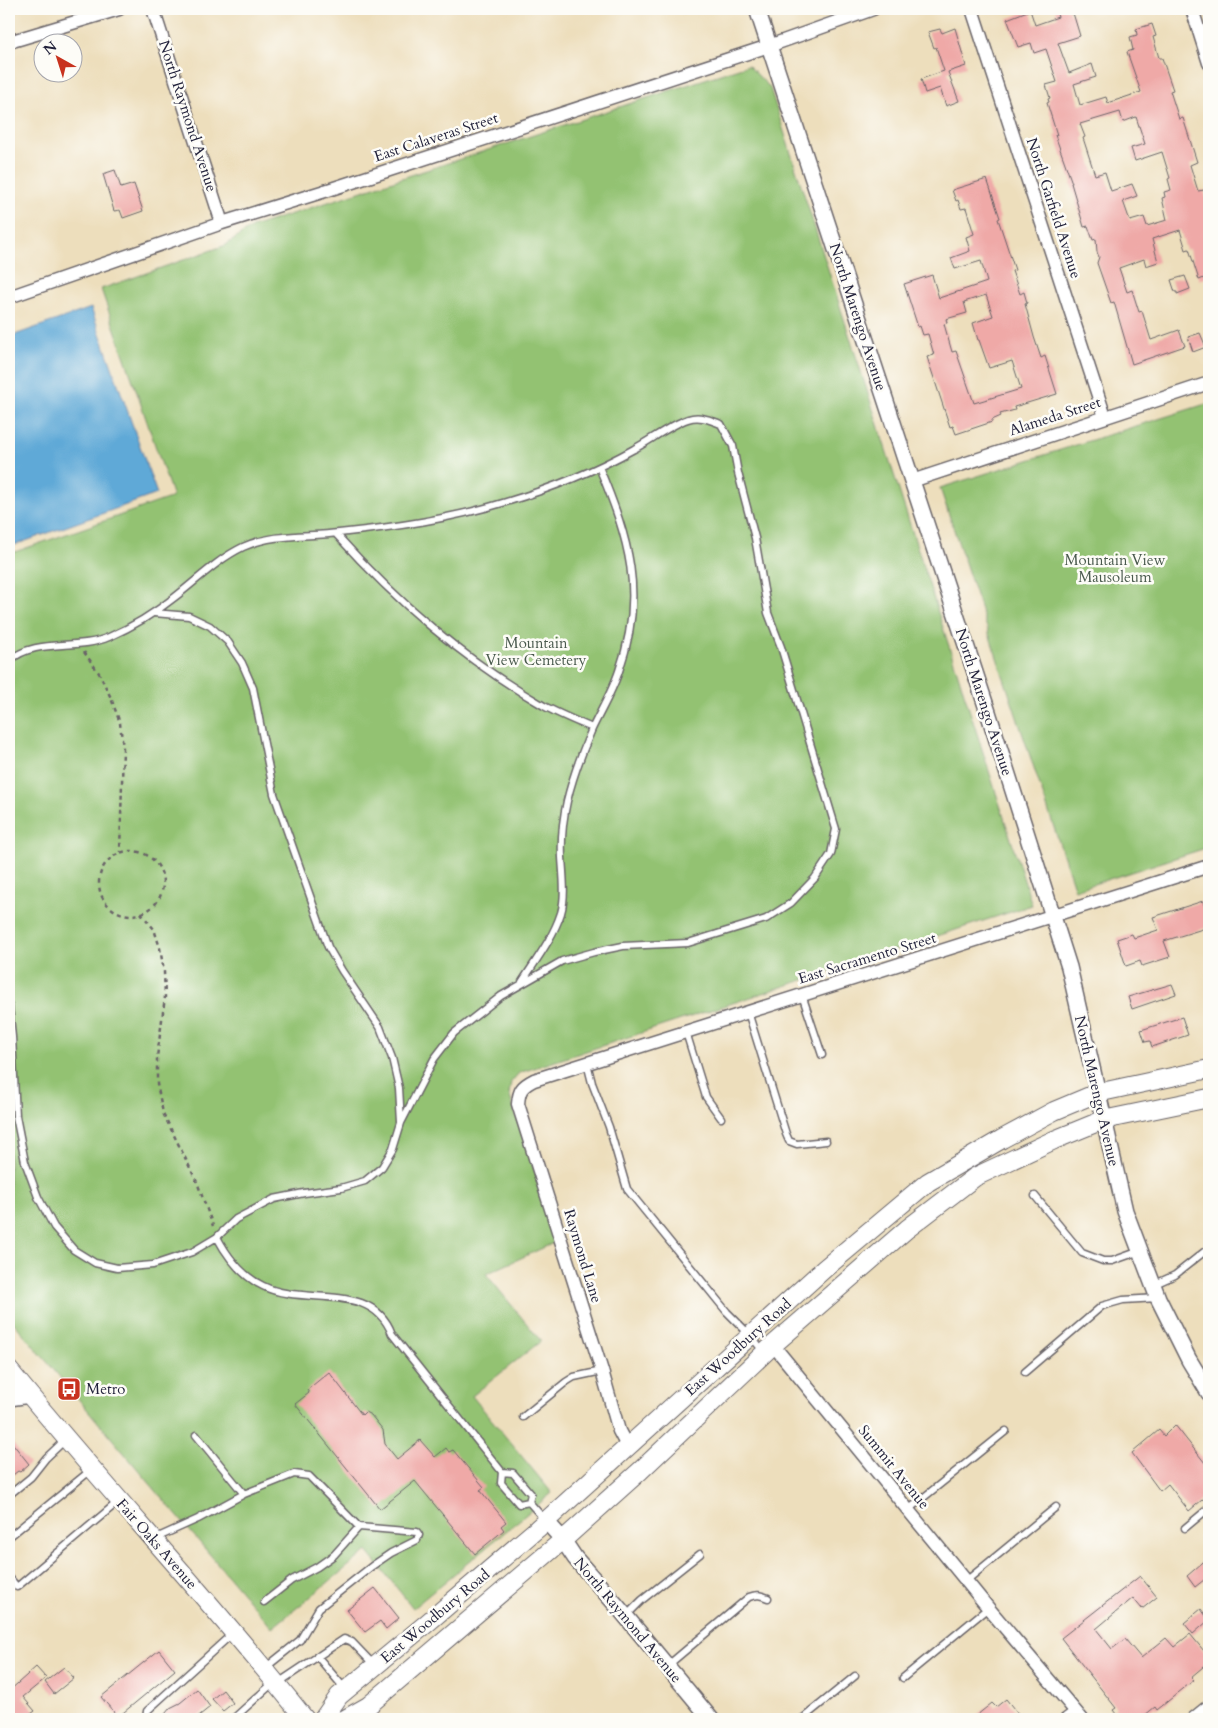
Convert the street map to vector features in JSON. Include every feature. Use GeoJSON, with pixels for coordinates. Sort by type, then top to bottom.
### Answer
{"type":"FeatureCollection","features":[{"type":"Feature","properties":{"kind":"main road","name":"East Woodbury Road"},"geometry":{"type":"LineString","coordinates":[[323,1719],[338,1696],[546,1521],[824,1269],[928,1182],[1054,1111],[1097,1094],[1209,1069]]}},
{"type":"Feature","properties":{"kind":"main road","name":"East Woodbury Road"},"geometry":{"type":"LineString","coordinates":[[345,1719],[368,1706],[563,1540],[640,1471],[769,1349],[908,1229],[975,1177],[1054,1140],[1103,1120],[1209,1098]]}},
{"type":"Feature","properties":{"kind":"main road","name":"Fair Oaks Avenue"},"geometry":{"type":"LineString","coordinates":[[9,1370],[152,1540],[234,1632],[305,1719]]}},
{"type":"Feature","properties":{"kind":"street"},"geometry":{"type":"LineString","coordinates":[[9,42],[119,9]]}},
{"type":"Feature","properties":{"kind":"street","name":"North Raymond Avenue"},"geometry":{"type":"LineString","coordinates":[[153,9],[222,223]]}},
{"type":"Feature","properties":{"kind":"street","name":"North Marengo Avenue"},"geometry":{"type":"LineString","coordinates":[[757,9],[991,721],[1068,967],[1125,1211],[1156,1292],[1189,1360],[1209,1393]]}},
{"type":"Feature","properties":{"kind":"street","name":"East Calaveras Street"},"geometry":{"type":"LineString","coordinates":[[9,297],[222,223],[769,46],[873,9]]}},
{"type":"Feature","properties":{"kind":"street","name":"North Garfield Avenue"},"geometry":{"type":"LineString","coordinates":[[972,9],[1105,417]]}},
{"type":"Feature","properties":{"kind":"street"},"geometry":{"type":"LineString","coordinates":[[1192,9],[1209,63]]}},
{"type":"Feature","properties":{"kind":"street","name":"Alameda Street"},"geometry":{"type":"LineString","coordinates":[[912,481],[1209,383]]}},
{"type":"Feature","properties":{"kind":"street","name":"East Sacramento Street"},"geometry":{"type":"LineString","coordinates":[[534,1080],[1209,866]]}},
{"type":"Feature","properties":{"kind":"street","name":"Raymond Lane"},"geometry":{"type":"LineString","coordinates":[[534,1080],[525,1084],[519,1092],[518,1104],[602,1371],[619,1432],[628,1448]]}},
{"type":"Feature","properties":{"kind":"street","name":"Summit Avenue"},"geometry":{"type":"LineString","coordinates":[[769,1349],[908,1510],[1078,1714]]}},
{"type":"Feature","properties":{"kind":"street"},"geometry":{"type":"LineString","coordinates":[[9,1398],[30,1395]]}},
{"type":"Feature","properties":{"kind":"street","name":"North Raymond Avenue"},"geometry":{"type":"LineString","coordinates":[[546,1521],[711,1719]]}},
{"type":"Feature","properties":{"kind":"street"},"geometry":{"type":"LineString","coordinates":[[1193,1719],[1209,1706]]}},
{"type":"Feature","properties":{"kind":"lane"},"geometry":{"type":"LineString","coordinates":[[9,661],[28,649],[93,643],[109,637],[154,613],[218,562],[244,547],[267,539],[294,535],[336,534],[406,525],[472,512],[569,481],[634,450],[688,419],[702,417],[722,424],[733,446],[738,474],[755,538],[768,613],[781,647],[836,830],[831,854],[815,878],[791,903],[766,919],[688,943],[623,946],[562,961],[521,983],[488,1005],[454,1033],[434,1059],[401,1123],[393,1150],[382,1167],[365,1180],[341,1188],[304,1193],[274,1200],[236,1220],[217,1237],[192,1252],[153,1265],[116,1268],[95,1263],[74,1250],[54,1227],[38,1197],[25,1162],[16,1116],[9,1006]]}},
{"type":"Feature","properties":{"kind":"lane"},"geometry":{"type":"LineString","coordinates":[[521,983],[552,935],[562,912],[564,885],[562,830],[567,802],[577,765],[592,728],[619,672],[628,642],[634,606],[632,573],[626,540],[599,467]]}},
{"type":"Feature","properties":{"kind":"lane"},"geometry":{"type":"LineString","coordinates":[[336,534],[399,600],[448,641],[545,706],[592,728]]}},
{"type":"Feature","properties":{"kind":"lane"},"geometry":{"type":"LineString","coordinates":[[154,613],[190,616],[210,626],[228,642],[242,662],[253,688],[274,794],[328,946],[342,971],[380,1027],[392,1058],[399,1088],[401,1123]]}},
{"type":"Feature","properties":{"kind":"lane"},"geometry":{"type":"LineString","coordinates":[[802,995],[822,1055]]}},
{"type":"Feature","properties":{"kind":"lane"},"geometry":{"type":"LineString","coordinates":[[748,1012],[783,1125],[790,1141],[797,1144],[826,1142]]}},
{"type":"Feature","properties":{"kind":"lane"},"geometry":{"type":"LineString","coordinates":[[686,1032],[706,1097],[721,1118]]}},
{"type":"Feature","properties":{"kind":"lane"},"geometry":{"type":"LineString","coordinates":[[587,1063],[592,1083],[609,1127],[626,1189],[727,1312],[750,1335],[769,1349]]}},
{"type":"Feature","properties":{"kind":"lane"},"geometry":{"type":"LineString","coordinates":[[1035,1196],[1082,1253],[1104,1261],[1112,1261],[1140,1251]]}},
{"type":"Feature","properties":{"kind":"lane"},"geometry":{"type":"LineString","coordinates":[[217,1237],[226,1255],[242,1273],[264,1287],[287,1293],[338,1298],[374,1309],[388,1322],[392,1334],[502,1472],[501,1483],[510,1495],[519,1504],[528,1502]]}},
{"type":"Feature","properties":{"kind":"lane"},"geometry":{"type":"LineString","coordinates":[[1025,1372],[1102,1306],[1156,1292],[1209,1248]]}},
{"type":"Feature","properties":{"kind":"lane"},"geometry":{"type":"LineString","coordinates":[[523,1417],[574,1377],[602,1371]]}},
{"type":"Feature","properties":{"kind":"lane"},"geometry":{"type":"LineString","coordinates":[[908,1510],[1006,1431]]}},
{"type":"Feature","properties":{"kind":"lane"},"geometry":{"type":"LineString","coordinates":[[196,1436],[244,1494]]}},
{"type":"Feature","properties":{"kind":"lane"},"geometry":{"type":"LineString","coordinates":[[9,1495],[31,1478],[46,1458],[66,1439]]}},
{"type":"Feature","properties":{"kind":"lane"},"geometry":{"type":"LineString","coordinates":[[9,1537],[92,1469]]}},
{"type":"Feature","properties":{"kind":"lane"},"geometry":{"type":"LineString","coordinates":[[502,1472],[513,1473],[523,1483],[531,1494],[528,1502]]}},
{"type":"Feature","properties":{"kind":"lane"},"geometry":{"type":"LineString","coordinates":[[152,1540],[198,1519],[244,1494],[294,1474],[309,1476],[359,1527],[417,1532],[419,1535],[417,1540],[390,1553],[319,1608],[300,1640],[272,1678],[233,1719]]}},
{"type":"Feature","properties":{"kind":"lane"},"geometry":{"type":"LineString","coordinates":[[9,1577],[17,1587],[120,1501]]}},
{"type":"Feature","properties":{"kind":"lane"},"geometry":{"type":"LineString","coordinates":[[528,1502],[546,1521]]}},
{"type":"Feature","properties":{"kind":"lane"},"geometry":{"type":"LineString","coordinates":[[966,1581],[1056,1507]]}},
{"type":"Feature","properties":{"kind":"lane"},"geometry":{"type":"LineString","coordinates":[[1185,1528],[1209,1508]]}},
{"type":"Feature","properties":{"kind":"lane"},"geometry":{"type":"LineString","coordinates":[[264,1602],[292,1580],[317,1567],[334,1555],[359,1527]]}},
{"type":"Feature","properties":{"kind":"lane"},"geometry":{"type":"LineString","coordinates":[[626,1616],[642,1600],[700,1554]]}},
{"type":"Feature","properties":{"kind":"lane"},"geometry":{"type":"LineString","coordinates":[[668,1666],[749,1597],[761,1595],[768,1598]]}},
{"type":"Feature","properties":{"kind":"lane"},"geometry":{"type":"LineString","coordinates":[[903,1678],[989,1609]]}},
{"type":"Feature","properties":{"kind":"lane"},"geometry":{"type":"LineString","coordinates":[[146,1719],[148,1711],[234,1632]]}},
{"type":"Feature","properties":{"kind":"lane"},"geometry":{"type":"LineString","coordinates":[[272,1678],[317,1656],[341,1640],[352,1642],[374,1666]]}},
{"type":"Feature","properties":{"kind":"lane"},"geometry":{"type":"LineString","coordinates":[[317,1656],[346,1690]]}},
{"type":"Feature","properties":{"kind":"lane"},"geometry":{"type":"LineString","coordinates":[[802,1719],[855,1676]]}},
{"type":"Feature","properties":{"kind":"lane"},"geometry":{"type":"LineString","coordinates":[[1062,1719],[1078,1714]]}},
{"type":"Feature","properties":{"kind":"path"},"geometry":{"type":"LineString","coordinates":[[78,645],[99,673],[120,723],[123,757],[120,852]]}},
{"type":"Feature","properties":{"kind":"path"},"geometry":{"type":"LineString","coordinates":[[133,850],[145,853],[155,861],[162,872],[163,885],[160,897],[152,907],[141,913],[128,915],[116,912],[106,904],[100,893],[98,880],[101,868],[109,858],[120,852],[133,850]]}},
{"type":"Feature","properties":{"kind":"path"},"geometry":{"type":"LineString","coordinates":[[141,913],[154,929],[160,948],[164,972],[165,997],[157,1057],[157,1084],[163,1113],[196,1182],[217,1237]]}},
{"type":"Feature","properties":{"kind":"green space","name":"Mountain View Cemetery"},"geometry":{"type":"Polygon","coordinates":[[[748,65],[770,88],[1032,905],[519,1073],[511,1082],[509,1094],[558,1241],[486,1274],[541,1341],[472,1396],[552,1493],[413,1608],[367,1551],[272,1628],[9,1317],[9,554],[173,497],[101,289],[226,245],[252,227],[748,65]]]}},
{"type":"Feature","properties":{"kind":"green space","name":"Mountain View Mausoleum"},"geometry":{"type":"Polygon","coordinates":[[[1209,403],[1209,847],[1075,890],[940,488],[1209,403]]]}},
{"type":"Feature","properties":{"kind":"water"},"geometry":{"type":"Polygon","coordinates":[[[91,308],[157,494],[9,547],[9,337],[91,308]]]}},
{"type":"Feature","properties":{"kind":"building"},"geometry":{"type":"Polygon","coordinates":[[[1055,9],[1068,9],[1070,14],[1073,13],[1080,36],[1058,43],[1069,73],[1092,64],[1096,77],[1074,84],[1080,105],[1106,97],[1108,103],[1141,92],[1127,52],[1133,50],[1130,37],[1137,35],[1136,29],[1152,24],[1156,36],[1153,37],[1159,58],[1162,58],[1173,90],[1170,91],[1179,119],[1183,118],[1197,162],[1190,165],[1198,191],[1204,190],[1209,207],[1209,276],[1199,280],[1189,249],[1186,250],[1180,230],[1152,239],[1158,262],[1146,266],[1144,259],[1119,268],[1127,292],[1132,290],[1139,312],[1142,311],[1151,340],[1179,330],[1185,346],[1132,364],[1114,302],[1111,303],[1097,263],[1099,257],[1096,239],[1093,240],[1088,226],[1084,227],[1072,183],[1055,135],[1057,135],[1047,103],[1050,98],[1046,85],[1057,82],[1046,49],[1034,53],[1031,43],[1018,47],[1007,19],[1030,10],[1035,25],[1058,17],[1055,9]],[[1120,112],[1080,124],[1095,175],[1105,172],[1111,191],[1132,184],[1137,196],[1123,201],[1130,221],[1144,217],[1147,226],[1167,220],[1162,198],[1165,197],[1164,192],[1171,190],[1168,179],[1170,178],[1162,152],[1135,161],[1131,148],[1145,144],[1136,117],[1123,122],[1120,112]]]}},
{"type":"Feature","properties":{"kind":"building"},"geometry":{"type":"Polygon","coordinates":[[[955,28],[966,66],[948,72],[959,101],[946,106],[940,88],[925,93],[921,79],[944,71],[936,47],[934,48],[928,32],[940,29],[942,33],[955,28]]]}},
{"type":"Feature","properties":{"kind":"building"},"geometry":{"type":"Polygon","coordinates":[[[115,170],[121,188],[134,184],[143,211],[123,218],[120,210],[114,211],[103,174],[115,170]]]}},
{"type":"Feature","properties":{"kind":"building"},"geometry":{"type":"Polygon","coordinates":[[[987,179],[1015,270],[1012,271],[1020,294],[1024,292],[1027,303],[1025,304],[1034,337],[1041,358],[1045,356],[1057,394],[1014,407],[1015,410],[1000,414],[1001,416],[992,420],[992,422],[956,434],[953,426],[950,427],[927,357],[934,355],[928,334],[923,335],[920,326],[918,327],[904,284],[932,275],[939,298],[987,282],[981,261],[955,269],[951,258],[970,251],[966,237],[974,234],[966,208],[961,209],[952,190],[987,179]],[[986,295],[964,302],[967,313],[946,319],[947,323],[944,324],[952,352],[956,351],[974,403],[1021,389],[1012,361],[989,368],[978,340],[973,323],[993,316],[986,295]]]}},
{"type":"Feature","properties":{"kind":"building"},"geometry":{"type":"Polygon","coordinates":[[[1185,276],[1190,289],[1177,294],[1171,280],[1185,276]]]}},
{"type":"Feature","properties":{"kind":"building"},"geometry":{"type":"Polygon","coordinates":[[[1200,333],[1206,347],[1193,352],[1188,337],[1200,333]]]}},
{"type":"Feature","properties":{"kind":"building"},"geometry":{"type":"Polygon","coordinates":[[[1203,901],[1209,927],[1164,941],[1170,957],[1142,966],[1140,961],[1126,966],[1117,939],[1132,934],[1134,938],[1158,930],[1153,917],[1203,901]]]}},
{"type":"Feature","properties":{"kind":"building"},"geometry":{"type":"Polygon","coordinates":[[[1172,984],[1176,994],[1132,1009],[1128,997],[1172,984]]]}},
{"type":"Feature","properties":{"kind":"building"},"geometry":{"type":"Polygon","coordinates":[[[1182,1017],[1188,1035],[1152,1047],[1150,1041],[1145,1042],[1141,1030],[1182,1017]]]}},
{"type":"Feature","properties":{"kind":"building"},"geometry":{"type":"Polygon","coordinates":[[[329,1372],[362,1415],[365,1412],[371,1415],[383,1430],[385,1444],[397,1459],[420,1440],[435,1457],[446,1448],[449,1452],[453,1450],[484,1487],[480,1490],[506,1522],[501,1526],[504,1530],[475,1554],[415,1481],[380,1509],[295,1404],[309,1393],[307,1390],[329,1372]]]}},
{"type":"Feature","properties":{"kind":"building"},"geometry":{"type":"Polygon","coordinates":[[[1175,1425],[1209,1468],[1209,1494],[1189,1511],[1168,1484],[1160,1491],[1132,1453],[1159,1430],[1164,1436],[1175,1425]]]}},
{"type":"Feature","properties":{"kind":"building"},"geometry":{"type":"Polygon","coordinates":[[[9,1439],[29,1464],[9,1478],[9,1439]]]}},
{"type":"Feature","properties":{"kind":"building"},"geometry":{"type":"Polygon","coordinates":[[[1209,1557],[1209,1576],[1195,1587],[1187,1576],[1209,1557]]]}},
{"type":"Feature","properties":{"kind":"building"},"geometry":{"type":"Polygon","coordinates":[[[1140,1576],[1157,1597],[1142,1609],[1133,1598],[1096,1629],[1112,1649],[1125,1639],[1141,1658],[1166,1638],[1174,1647],[1190,1634],[1209,1657],[1209,1662],[1191,1677],[1194,1680],[1157,1710],[1155,1707],[1140,1719],[1120,1719],[1113,1710],[1116,1708],[1061,1638],[1140,1576]]]}},
{"type":"Feature","properties":{"kind":"building"},"geometry":{"type":"Polygon","coordinates":[[[375,1588],[399,1618],[386,1629],[380,1621],[365,1632],[347,1610],[375,1588]]]}},
{"type":"Feature","properties":{"kind":"building"},"geometry":{"type":"Polygon","coordinates":[[[1201,1609],[1209,1620],[1193,1634],[1184,1623],[1201,1609]]]}},
{"type":"Feature","properties":{"kind":"building"},"geometry":{"type":"Polygon","coordinates":[[[159,1650],[175,1670],[118,1717],[101,1697],[159,1650]]]}},
{"type":"Feature","properties":{"kind":"building"},"geometry":{"type":"Polygon","coordinates":[[[36,1667],[46,1678],[23,1697],[35,1711],[24,1719],[15,1719],[9,1712],[9,1691],[36,1667]]]}},
{"type":"Feature","properties":{"kind":"building"},"geometry":{"type":"Polygon","coordinates":[[[64,1667],[74,1678],[54,1694],[45,1682],[64,1667]]]}},
{"type":"Feature","properties":{"kind":"building"},"geometry":{"type":"Polygon","coordinates":[[[197,1689],[210,1707],[195,1719],[161,1719],[170,1708],[180,1703],[197,1689]]]}},
{"type":"Feature","properties":{"kind":"building"},"geometry":{"type":"Polygon","coordinates":[[[223,1690],[233,1703],[223,1711],[212,1699],[223,1690]]]}},
{"type":"Feature","properties":{"kind":"building"},"geometry":{"type":"Polygon","coordinates":[[[1006,1699],[1022,1719],[972,1719],[992,1703],[996,1707],[1006,1699]]]}},
{"type":"Feature","properties":{"kind":"place","name":"Metro"},"geometry":{"type":"Point","coordinates":[69,1389]}}]}
